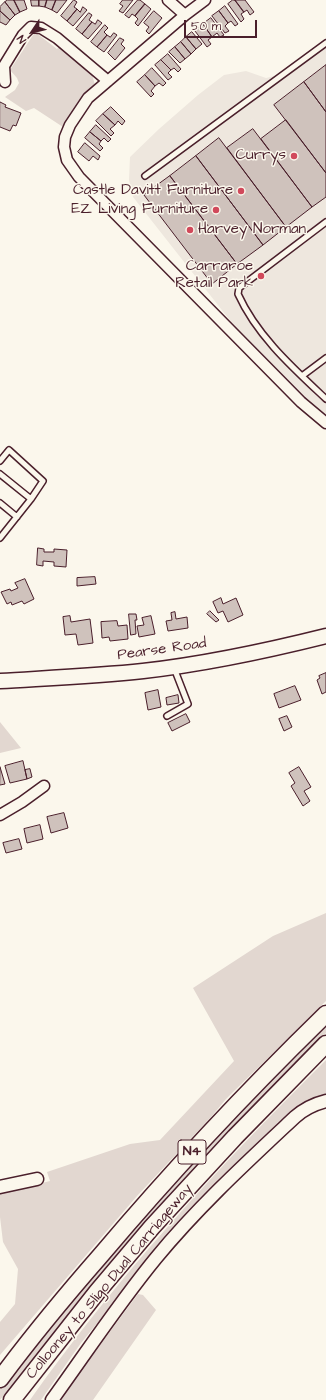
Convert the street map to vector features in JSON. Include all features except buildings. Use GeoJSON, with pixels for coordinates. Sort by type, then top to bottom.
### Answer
{"type":"FeatureCollection","features":[{"type":"Feature","properties":{"kind":"highway","name":"Collooney to Sligo Dual Carriageway"},"geometry":{"type":"LineString","coordinates":[[0,1379],[65,1297],[141,1208],[219,1123],[326,1014]]}},
{"type":"Feature","properties":{"kind":"highway","name":"Collooney to Sligo Dual Carriageway"},"geometry":{"type":"LineString","coordinates":[[12,1400],[78,1315],[152,1227],[235,1137],[326,1044]]}},
{"type":"Feature","properties":{"kind":"highway","name":"N4"},"geometry":{"type":"LineString","coordinates":[[0,1367],[65,1297]]}},
{"type":"Feature","properties":{"kind":"highway","name":"N4"},"geometry":{"type":"LineString","coordinates":[[22,1400],[45,1369],[78,1315]]}},
{"type":"Feature","properties":{"kind":"main road","name":"Pearse Road"},"geometry":{"type":"LineString","coordinates":[[0,681],[104,675],[174,667],[268,650],[326,636]]}},
{"type":"Feature","properties":{"kind":"street"},"geometry":{"type":"LineString","coordinates":[[168,0],[185,15]]}},
{"type":"Feature","properties":{"kind":"street"},"geometry":{"type":"LineString","coordinates":[[205,0],[185,15],[88,98],[70,125],[65,137],[64,147],[68,160],[79,177],[301,402],[326,423]]}},
{"type":"Feature","properties":{"kind":"street"},"geometry":{"type":"LineString","coordinates":[[5,82],[4,66],[23,34],[31,28],[41,28],[57,38],[108,81]]}},
{"type":"Feature","properties":{"kind":"street"},"geometry":{"type":"LineString","coordinates":[[0,815],[22,802],[44,786]]}},
{"type":"Feature","properties":{"kind":"street"},"geometry":{"type":"LineString","coordinates":[[52,1400],[130,1292],[176,1235],[233,1176],[295,1116],[313,1104],[326,1101]]}},
{"type":"Feature","properties":{"kind":"street"},"geometry":{"type":"LineString","coordinates":[[0,1187],[37,1179]]}},
{"type":"Feature","properties":{"kind":"lane"},"geometry":{"type":"LineString","coordinates":[[145,176],[326,43]]}},
{"type":"Feature","properties":{"kind":"lane"},"geometry":{"type":"LineString","coordinates":[[326,222],[240,288],[238,294],[244,307],[273,347],[326,399]]}},
{"type":"Feature","properties":{"kind":"lane"},"geometry":{"type":"LineString","coordinates":[[302,376],[326,358]]}},
{"type":"Feature","properties":{"kind":"lane"},"geometry":{"type":"LineString","coordinates":[[0,461],[9,450],[43,481],[31,499],[1,535]]}},
{"type":"Feature","properties":{"kind":"lane"},"geometry":{"type":"LineString","coordinates":[[0,474],[31,499]]}},
{"type":"Feature","properties":{"kind":"lane"},"geometry":{"type":"LineString","coordinates":[[0,503],[17,517]]}},
{"type":"Feature","properties":{"kind":"lane"},"geometry":{"type":"LineString","coordinates":[[167,716],[188,704],[174,667]]}},
{"type":"Feature","properties":{"kind":"shaded area"},"geometry":{"type":"Polygon","coordinates":[[[35,32],[57,49],[59,47],[91,71],[95,85],[75,108],[63,127],[34,108],[26,111],[5,97],[15,90],[19,83],[17,78],[10,70],[35,32]]]}},
{"type":"Feature","properties":{"kind":"shaded area","name":"Carraroe Retail Park"},"geometry":{"type":"Polygon","coordinates":[[[326,38],[326,422],[258,356],[133,197],[129,180],[130,157],[159,129],[198,95],[224,75],[246,71],[266,78],[278,75],[326,38]]]}},
{"type":"Feature","properties":{"kind":"shaded area"},"geometry":{"type":"Polygon","coordinates":[[[0,722],[21,748],[0,753],[0,722]]]}},
{"type":"Feature","properties":{"kind":"shaded area"},"geometry":{"type":"Polygon","coordinates":[[[326,913],[326,1001],[226,1099],[137,1196],[0,1355],[0,1322],[15,1304],[18,1269],[3,1242],[0,1217],[0,1194],[50,1181],[47,1172],[130,1144],[160,1140],[234,1061],[193,988],[273,936],[326,913]]]}},
{"type":"Feature","properties":{"kind":"shaded area"},"geometry":{"type":"Polygon","coordinates":[[[326,1022],[326,1033],[243,1116],[166,1199],[85,1294],[0,1400],[0,1389],[5,1382],[149,1206],[326,1022]]]}},
{"type":"Feature","properties":{"kind":"shaded area"},"geometry":{"type":"Polygon","coordinates":[[[326,1060],[326,1094],[300,1104],[237,1164],[158,1245],[81,1343],[41,1400],[30,1400],[63,1354],[98,1310],[170,1224],[286,1100],[326,1060]]]}},
{"type":"Feature","properties":{"kind":"shaded area"},"geometry":{"type":"Polygon","coordinates":[[[138,1294],[143,1295],[156,1310],[93,1400],[59,1400],[138,1294]]]}},
{"type":"Feature","properties":{"kind":"place","name":"Currys"},"geometry":{"type":"Point","coordinates":[294,156]}},
{"type":"Feature","properties":{"kind":"place","name":"Castle Davitt Furniture"},"geometry":{"type":"Point","coordinates":[241,191]}},
{"type":"Feature","properties":{"kind":"place","name":"EZ Living Furniture"},"geometry":{"type":"Point","coordinates":[216,210]}},
{"type":"Feature","properties":{"kind":"place","name":"Harvey Norman"},"geometry":{"type":"Point","coordinates":[190,230]}},
{"type":"Feature","properties":{"kind":"place","name":"Carraroe Retail Park"},"geometry":{"type":"Point","coordinates":[261,276]}}]}
